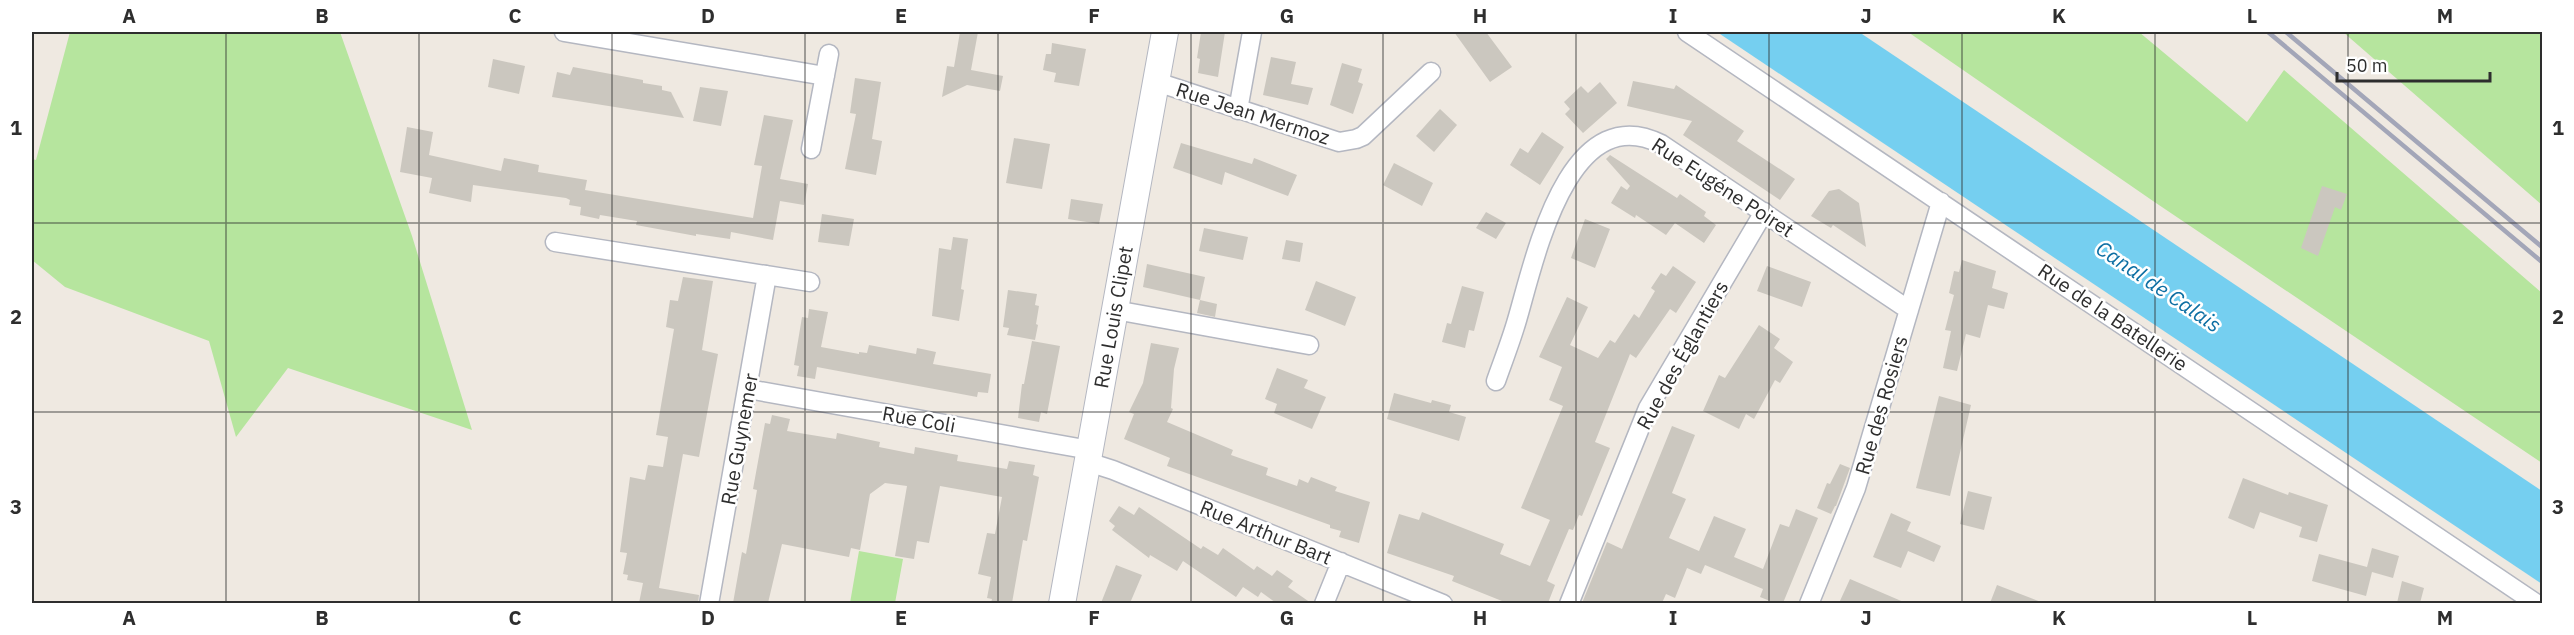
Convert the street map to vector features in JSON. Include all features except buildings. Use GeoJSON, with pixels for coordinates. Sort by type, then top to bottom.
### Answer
{"type":"FeatureCollection","features":[{"type":"Feature","properties":{"kind":"street"},"geometry":{"type":"LineString","coordinates":[[564,32],[613,36],[825,76]]}},
{"type":"Feature","properties":{"kind":"street","name":"Rue Louis Clipet"},"geometry":{"type":"LineString","coordinates":[[1062,603],[1165,32]]}},
{"type":"Feature","properties":{"kind":"street"},"geometry":{"type":"LineString","coordinates":[[1238,110],[1252,32]]}},
{"type":"Feature","properties":{"kind":"street","name":"Rue de la Batellerie"},"geometry":{"type":"LineString","coordinates":[[1687,32],[2537,603]]}},
{"type":"Feature","properties":{"kind":"street"},"geometry":{"type":"LineString","coordinates":[[811,149],[829,54]]}},
{"type":"Feature","properties":{"kind":"street","name":"Rue Jean Mermoz"},"geometry":{"type":"LineString","coordinates":[[1156,82],[1330,141],[1348,141],[1363,136],[1431,72]]}},
{"type":"Feature","properties":{"kind":"street","name":"Rue Eugéne Poiret"},"geometry":{"type":"LineString","coordinates":[[1496,381],[1550,211],[1572,174],[1590,153],[1602,144],[1628,135],[1651,139],[1909,310]]}},
{"type":"Feature","properties":{"kind":"street","name":"Rue des Rosiers"},"geometry":{"type":"LineString","coordinates":[[1809,603],[1856,488],[1941,202]]}},
{"type":"Feature","properties":{"kind":"street","name":"Rue des Églantiers"},"geometry":{"type":"LineString","coordinates":[[1569,603],[1648,408],[1764,212]]}},
{"type":"Feature","properties":{"kind":"street"},"geometry":{"type":"LineString","coordinates":[[555,242],[810,282]]}},
{"type":"Feature","properties":{"kind":"street","name":"Rue Guynemer"},"geometry":{"type":"LineString","coordinates":[[709,603],[767,275]]}},
{"type":"Feature","properties":{"kind":"street"},"geometry":{"type":"LineString","coordinates":[[1115,310],[1309,345]]}},
{"type":"Feature","properties":{"kind":"street","name":"Rue Coli"},"geometry":{"type":"LineString","coordinates":[[748,389],[1089,456]]}},
{"type":"Feature","properties":{"kind":"street","name":"Rue Arthur Bart"},"geometry":{"type":"LineString","coordinates":[[1089,456],[1113,470],[1443,603]]}},
{"type":"Feature","properties":{"kind":"street"},"geometry":{"type":"LineString","coordinates":[[1324,603],[1341,562]]}},
{"type":"Feature","properties":{"kind":"green space"},"geometry":{"type":"Polygon","coordinates":[[[70,32],[340,32],[412,236],[472,430],[288,368],[236,437],[209,341],[65,287],[32,260],[32,159],[36,160],[70,32]]]}},
{"type":"Feature","properties":{"kind":"green space"},"geometry":{"type":"Polygon","coordinates":[[[1908,32],[2139,32],[2247,122],[2284,70],[2542,293],[2542,463],[2153,201],[1908,32]]]}},
{"type":"Feature","properties":{"kind":"green space"},"geometry":{"type":"Polygon","coordinates":[[[2343,32],[2542,32],[2542,205],[2343,32]]]}},
{"type":"Feature","properties":{"kind":"green space"},"geometry":{"type":"Polygon","coordinates":[[[859,551],[903,559],[895,603],[850,603],[859,551]]]}},
{"type":"Feature","properties":{"kind":"water","name":"Canal de Calais"},"geometry":{"type":"Polygon","coordinates":[[[1717,32],[1859,32],[2542,491],[2542,584],[1717,32]]]}},
{"type":"Feature","properties":{"kind":"railway"},"geometry":{"type":"LineString","coordinates":[[2268,32],[2542,262]]}},
{"type":"Feature","properties":{"kind":"railway"},"geometry":{"type":"LineString","coordinates":[[2286,32],[2542,247]]}}]}
